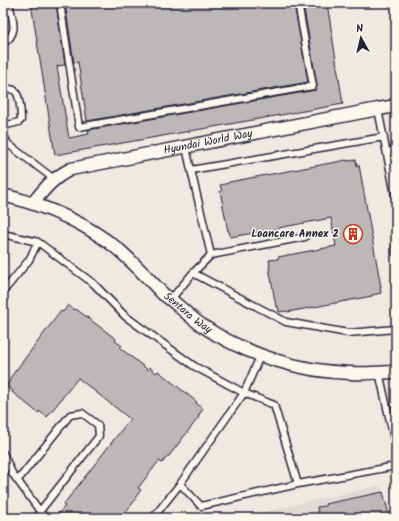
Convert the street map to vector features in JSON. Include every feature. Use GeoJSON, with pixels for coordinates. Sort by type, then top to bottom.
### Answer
{"type":"FeatureCollection","features":[{"type":"Feature","properties":{"kind":"street","name":"Hyundai World Way"},"geometry":{"type":"LineString","coordinates":[[33,203],[54,179],[60,174],[71,169],[378,110],[396,104]]}},
{"type":"Feature","properties":{"kind":"street","name":"Sentara Way"},"geometry":{"type":"LineString","coordinates":[[3,195],[33,203],[81,224],[119,250],[163,294],[203,326],[226,340],[250,351],[291,364],[318,370],[351,373],[396,372]]}},
{"type":"Feature","properties":{"kind":"lane"},"geometry":{"type":"LineString","coordinates":[[3,43],[9,40],[14,29],[9,3]]}},
{"type":"Feature","properties":{"kind":"lane"},"geometry":{"type":"LineString","coordinates":[[60,3],[79,127],[313,86],[298,3]]}},
{"type":"Feature","properties":{"kind":"lane"},"geometry":{"type":"LineString","coordinates":[[3,90],[11,88],[18,94],[21,115],[21,120],[19,122],[3,126]]}},
{"type":"Feature","properties":{"kind":"lane"},"geometry":{"type":"LineString","coordinates":[[378,110],[396,200]]}},
{"type":"Feature","properties":{"kind":"lane"},"geometry":{"type":"LineString","coordinates":[[3,134],[8,144],[54,179]]}},
{"type":"Feature","properties":{"kind":"lane"},"geometry":{"type":"LineString","coordinates":[[191,170],[384,137]]}},
{"type":"Feature","properties":{"kind":"lane"},"geometry":{"type":"LineString","coordinates":[[186,147],[211,255]]}},
{"type":"Feature","properties":{"kind":"lane"},"geometry":{"type":"LineString","coordinates":[[387,152],[396,150]]}},
{"type":"Feature","properties":{"kind":"lane"},"geometry":{"type":"LineString","coordinates":[[3,234],[38,242],[94,284],[125,316],[194,366],[244,393],[274,405],[298,484]]}},
{"type":"Feature","properties":{"kind":"lane"},"geometry":{"type":"LineString","coordinates":[[171,299],[193,273],[211,255],[305,237]]}},
{"type":"Feature","properties":{"kind":"lane"},"geometry":{"type":"LineString","coordinates":[[3,292],[30,260],[38,242]]}},
{"type":"Feature","properties":{"kind":"lane"},"geometry":{"type":"LineString","coordinates":[[396,246],[396,253]]}},
{"type":"Feature","properties":{"kind":"lane"},"geometry":{"type":"LineString","coordinates":[[193,273],[286,322],[348,333],[396,329]]}},
{"type":"Feature","properties":{"kind":"lane"},"geometry":{"type":"LineString","coordinates":[[153,518],[180,484],[244,393],[261,354]]}},
{"type":"Feature","properties":{"kind":"lane"},"geometry":{"type":"LineString","coordinates":[[379,372],[396,448]]}},
{"type":"Feature","properties":{"kind":"lane"},"geometry":{"type":"LineString","coordinates":[[18,480],[70,416],[82,414],[98,425],[100,436],[40,511]]}},
{"type":"Feature","properties":{"kind":"lane"},"geometry":{"type":"LineString","coordinates":[[3,453],[12,472],[45,518]]}},
{"type":"Feature","properties":{"kind":"lane"},"geometry":{"type":"LineString","coordinates":[[180,484],[201,506],[298,484],[396,466]]}},
{"type":"Feature","properties":{"kind":"shaded area"},"geometry":{"type":"Polygon","coordinates":[[[381,485],[390,518],[237,518],[381,485]]]}},
{"type":"Feature","properties":{"kind":"building"},"geometry":{"type":"Polygon","coordinates":[[[31,3],[56,3],[65,65],[57,66],[69,138],[89,134],[88,130],[316,90],[317,85],[303,3],[327,3],[343,104],[55,155],[31,3]]]}},
{"type":"Feature","properties":{"kind":"building"},"geometry":{"type":"Polygon","coordinates":[[[65,3],[294,3],[308,82],[87,121],[78,62],[74,63],[65,3]]]}},
{"type":"Feature","properties":{"kind":"building","name":"Loancare Annex 2"},"geometry":{"type":"Polygon","coordinates":[[[347,160],[356,160],[357,166],[359,165],[381,293],[288,312],[279,312],[278,306],[276,307],[269,260],[336,246],[331,218],[230,237],[220,185],[229,182],[347,160]]]}},
{"type":"Feature","properties":{"kind":"building"},"geometry":{"type":"Polygon","coordinates":[[[68,305],[75,310],[76,309],[116,339],[115,341],[122,346],[120,348],[148,370],[149,367],[156,373],[158,371],[197,402],[196,403],[203,409],[198,416],[199,417],[169,456],[162,463],[159,461],[138,488],[141,490],[135,498],[136,499],[121,518],[65,518],[59,513],[65,506],[63,505],[130,419],[78,378],[47,417],[39,411],[38,413],[6,386],[11,379],[10,378],[61,311],[63,312],[68,305]]]}},
{"type":"Feature","properties":{"kind":"building"},"geometry":{"type":"Polygon","coordinates":[[[383,492],[390,518],[319,518],[317,507],[383,492]]]}},
{"type":"Feature","properties":{"kind":"place","name":"Loancare Annex 2"},"geometry":{"type":"Point","coordinates":[353,234]}}]}
